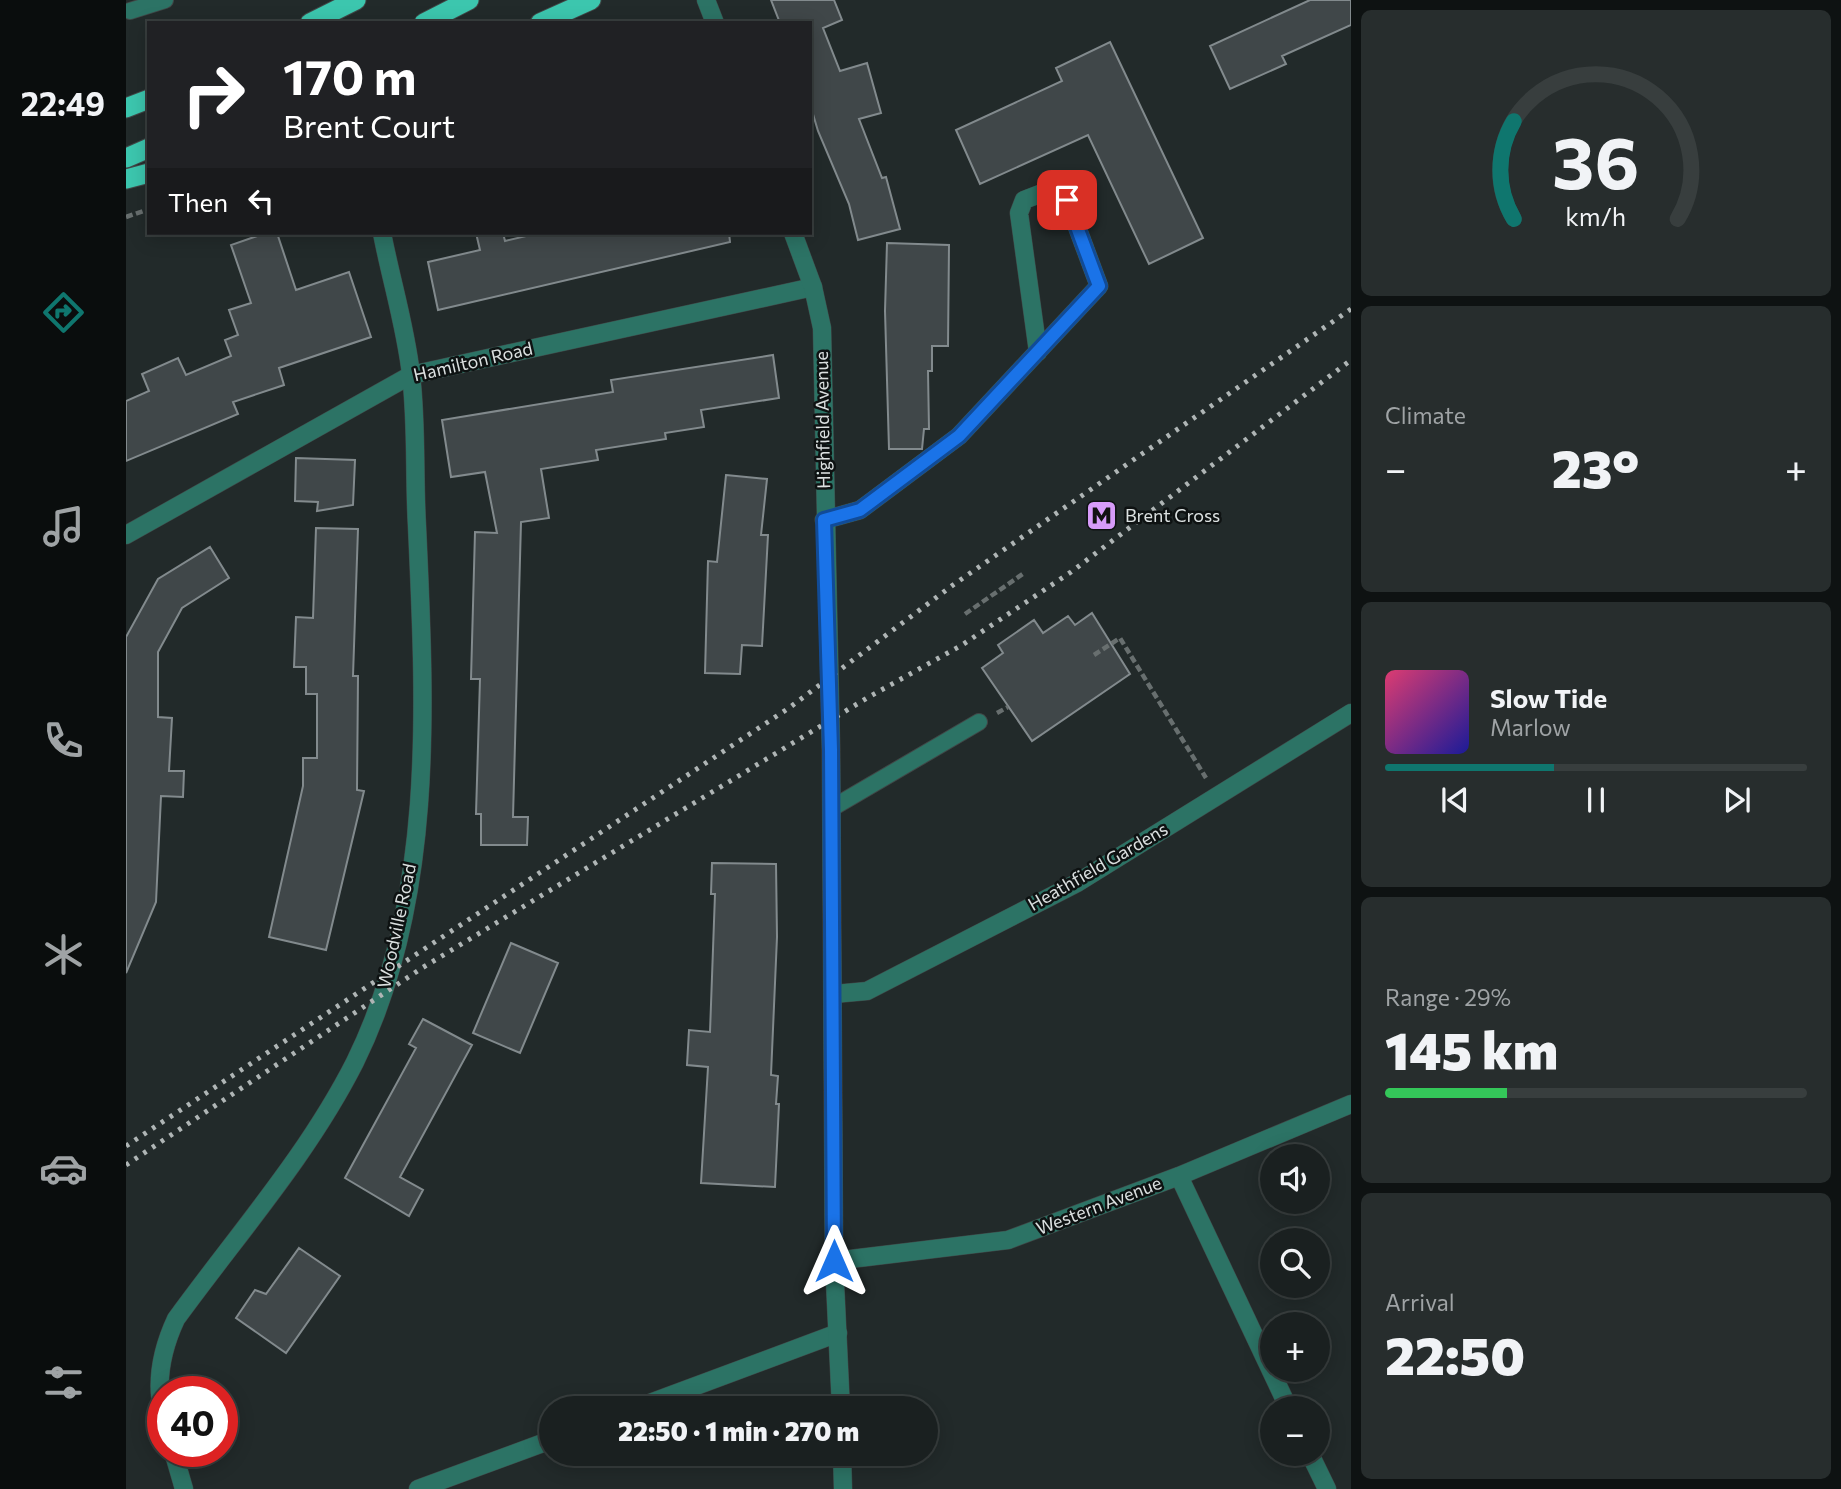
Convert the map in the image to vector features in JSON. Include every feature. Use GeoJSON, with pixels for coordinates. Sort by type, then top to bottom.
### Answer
{"type":"FeatureCollection","features":[{"type":"Feature","properties":{"kind":"highway"},"geometry":{"type":"LineString","coordinates":[[314,21],[356,0]]}},
{"type":"Feature","properties":{"kind":"highway"},"geometry":{"type":"LineString","coordinates":[[429,21],[468,0]]}},
{"type":"Feature","properties":{"kind":"highway"},"geometry":{"type":"LineString","coordinates":[[544,21],[591,0]]}},
{"type":"Feature","properties":{"kind":"highway"},"geometry":{"type":"LineString","coordinates":[[126,108],[147,100]]}},
{"type":"Feature","properties":{"kind":"highway"},"geometry":{"type":"LineString","coordinates":[[126,158],[147,149]]}},
{"type":"Feature","properties":{"kind":"highway"},"geometry":{"type":"LineString","coordinates":[[126,179],[147,174]]}},
{"type":"Feature","properties":{"kind":"street"},"geometry":{"type":"LineString","coordinates":[[706,0],[714,21]]}},
{"type":"Feature","properties":{"kind":"street"},"geometry":{"type":"LineString","coordinates":[[824,520],[860,510],[959,436],[1038,352],[1099,286],[1067,200],[1050,190],[1024,200],[1019,213],[1038,352]]}},
{"type":"Feature","properties":{"kind":"street","name":"Woodville Road"},"geometry":{"type":"LineString","coordinates":[[161,1376],[165,1344],[176,1319],[329,1110],[366,1037],[389,973],[406,892],[423,756],[424,671],[411,374],[382,235]]}},
{"type":"Feature","properties":{"kind":"street","name":"Highfield Avenue"},"geometry":{"type":"LineString","coordinates":[[794,235],[813,287],[822,328],[832,808],[834,1261],[840,1396]]}},
{"type":"Feature","properties":{"kind":"street","name":"Hamilton Road"},"geometry":{"type":"LineString","coordinates":[[126,535],[411,374],[813,287]]}},
{"type":"Feature","properties":{"kind":"street","name":"Heathfield Gardens"},"geometry":{"type":"LineString","coordinates":[[834,994],[867,991],[1077,883],[1351,713]]}},
{"type":"Feature","properties":{"kind":"street","name":"Western Avenue"},"geometry":{"type":"LineString","coordinates":[[834,1261],[1008,1240],[1179,1176],[1351,1104]]}},
{"type":"Feature","properties":{"kind":"street"},"geometry":{"type":"LineString","coordinates":[[1179,1176],[1283,1396]]}},
{"type":"Feature","properties":{"kind":"street"},"geometry":{"type":"LineString","coordinates":[[669,1396],[838,1333]]}},
{"type":"Feature","properties":{"kind":"street"},"geometry":{"type":"LineString","coordinates":[[418,1489],[539,1444]]}},
{"type":"Feature","properties":{"kind":"street"},"geometry":{"type":"LineString","coordinates":[[842,1466],[843,1489]]}},
{"type":"Feature","properties":{"kind":"street"},"geometry":{"type":"LineString","coordinates":[[1316,1466],[1327,1489]]}},
{"type":"Feature","properties":{"kind":"street"},"geometry":{"type":"LineString","coordinates":[[178,1467],[184,1489]]}},
{"type":"Feature","properties":{"kind":"lane"},"geometry":{"type":"LineString","coordinates":[[130,11],[165,0]]}},
{"type":"Feature","properties":{"kind":"lane"},"geometry":{"type":"LineString","coordinates":[[832,808],[979,722]]}},
{"type":"Feature","properties":{"kind":"path"},"geometry":{"type":"LineString","coordinates":[[126,217],[147,209]]}},
{"type":"Feature","properties":{"kind":"path"},"geometry":{"type":"LineString","coordinates":[[965,614],[1024,573]]}},
{"type":"Feature","properties":{"kind":"path"},"geometry":{"type":"LineString","coordinates":[[1094,655],[1120,638],[1217,797]]}},
{"type":"Feature","properties":{"kind":"building"},"geometry":{"type":"Polygon","coordinates":[[[771,0],[834,0],[842,20],[823,28],[840,71],[867,63],[881,113],[859,119],[882,178],[886,177],[900,229],[858,240],[849,204],[812,111],[812,21],[779,21],[771,0]]]}},
{"type":"Feature","properties":{"kind":"building"},"geometry":{"type":"Polygon","coordinates":[[[1310,0],[1351,0],[1351,25],[1282,56],[1286,64],[1230,89],[1210,46],[1310,0]]]}},
{"type":"Feature","properties":{"kind":"building"},"geometry":{"type":"Polygon","coordinates":[[[1110,42],[1203,238],[1149,264],[1088,135],[980,184],[956,130],[1062,81],[1056,68],[1110,42]]]}},
{"type":"Feature","properties":{"kind":"building"},"geometry":{"type":"Polygon","coordinates":[[[260,235],[278,235],[296,290],[349,272],[371,337],[279,368],[284,385],[233,402],[238,414],[126,461],[126,401],[149,391],[142,374],[178,358],[186,375],[231,356],[225,340],[238,335],[229,310],[251,303],[231,245],[260,235]]]}},
{"type":"Feature","properties":{"kind":"building"},"geometry":{"type":"Polygon","coordinates":[[[476,235],[504,235],[505,241],[530,235],[729,235],[730,242],[438,310],[428,262],[480,250],[476,235]]]}},
{"type":"Feature","properties":{"kind":"building"},"geometry":{"type":"Polygon","coordinates":[[[887,243],[949,245],[948,346],[932,346],[932,371],[928,371],[929,429],[924,429],[922,449],[889,449],[885,311],[887,243]]]}},
{"type":"Feature","properties":{"kind":"building"},"geometry":{"type":"Polygon","coordinates":[[[773,355],[779,398],[701,410],[704,427],[665,433],[666,439],[596,450],[598,460],[541,469],[549,518],[521,522],[513,817],[528,817],[527,845],[481,845],[481,814],[476,814],[480,679],[471,679],[475,532],[497,533],[485,472],[451,477],[442,420],[613,392],[611,380],[773,355]]]}},
{"type":"Feature","properties":{"kind":"building"},"geometry":{"type":"Polygon","coordinates":[[[296,458],[355,460],[353,505],[317,511],[318,502],[295,501],[296,458]]]}},
{"type":"Feature","properties":{"kind":"building"},"geometry":{"type":"Polygon","coordinates":[[[726,475],[767,479],[761,535],[768,535],[762,646],[742,645],[740,674],[705,673],[708,561],[717,562],[726,475]]]}},
{"type":"Feature","properties":{"kind":"building"},"geometry":{"type":"Polygon","coordinates":[[[316,528],[358,529],[353,676],[358,676],[357,790],[364,791],[326,950],[269,937],[303,786],[303,758],[317,758],[317,694],[306,694],[306,667],[294,667],[296,617],[313,618],[316,528]]]}},
{"type":"Feature","properties":{"kind":"building"},"geometry":{"type":"Polygon","coordinates":[[[210,547],[229,578],[182,608],[158,652],[158,717],[172,718],[169,771],[184,771],[183,797],[161,796],[156,902],[126,973],[126,637],[158,579],[210,547]]]}},
{"type":"Feature","properties":{"kind":"building"},"geometry":{"type":"Polygon","coordinates":[[[1092,613],[1130,674],[1032,741],[982,668],[1003,653],[998,645],[1034,620],[1043,633],[1068,616],[1075,625],[1092,613]]]}},
{"type":"Feature","properties":{"kind":"building"},"geometry":{"type":"Polygon","coordinates":[[[712,863],[776,864],[777,937],[771,1075],[778,1076],[776,1104],[779,1104],[775,1187],[701,1183],[708,1067],[687,1065],[689,1030],[710,1032],[715,894],[711,894],[712,863]]]}},
{"type":"Feature","properties":{"kind":"building"},"geometry":{"type":"Polygon","coordinates":[[[511,943],[558,963],[520,1053],[473,1033],[511,943]]]}},
{"type":"Feature","properties":{"kind":"building"},"geometry":{"type":"Polygon","coordinates":[[[423,1019],[472,1045],[400,1177],[423,1190],[409,1216],[345,1178],[416,1048],[409,1044],[423,1019]]]}},
{"type":"Feature","properties":{"kind":"building"},"geometry":{"type":"Polygon","coordinates":[[[299,1248],[340,1276],[286,1353],[236,1318],[255,1290],[266,1294],[299,1248]]]}},
{"type":"Feature","properties":{"kind":"railway"},"geometry":{"type":"LineString","coordinates":[[126,1146],[789,708],[953,585],[1351,309]]}},
{"type":"Feature","properties":{"kind":"railway"},"geometry":{"type":"LineString","coordinates":[[126,1165],[422,968],[867,698],[962,645],[1071,572],[1351,360]]}},
{"type":"Feature","properties":{"kind":"place","name":"Brent Cross"},"geometry":{"type":"Point","coordinates":[1102,516]}},
{"type":"Feature","properties":{"kind":"route"},"geometry":{"type":"LineString","coordinates":[[834,1261],[831,750],[824,520],[860,510],[959,436],[1099,286],[1067,200]]}}]}
